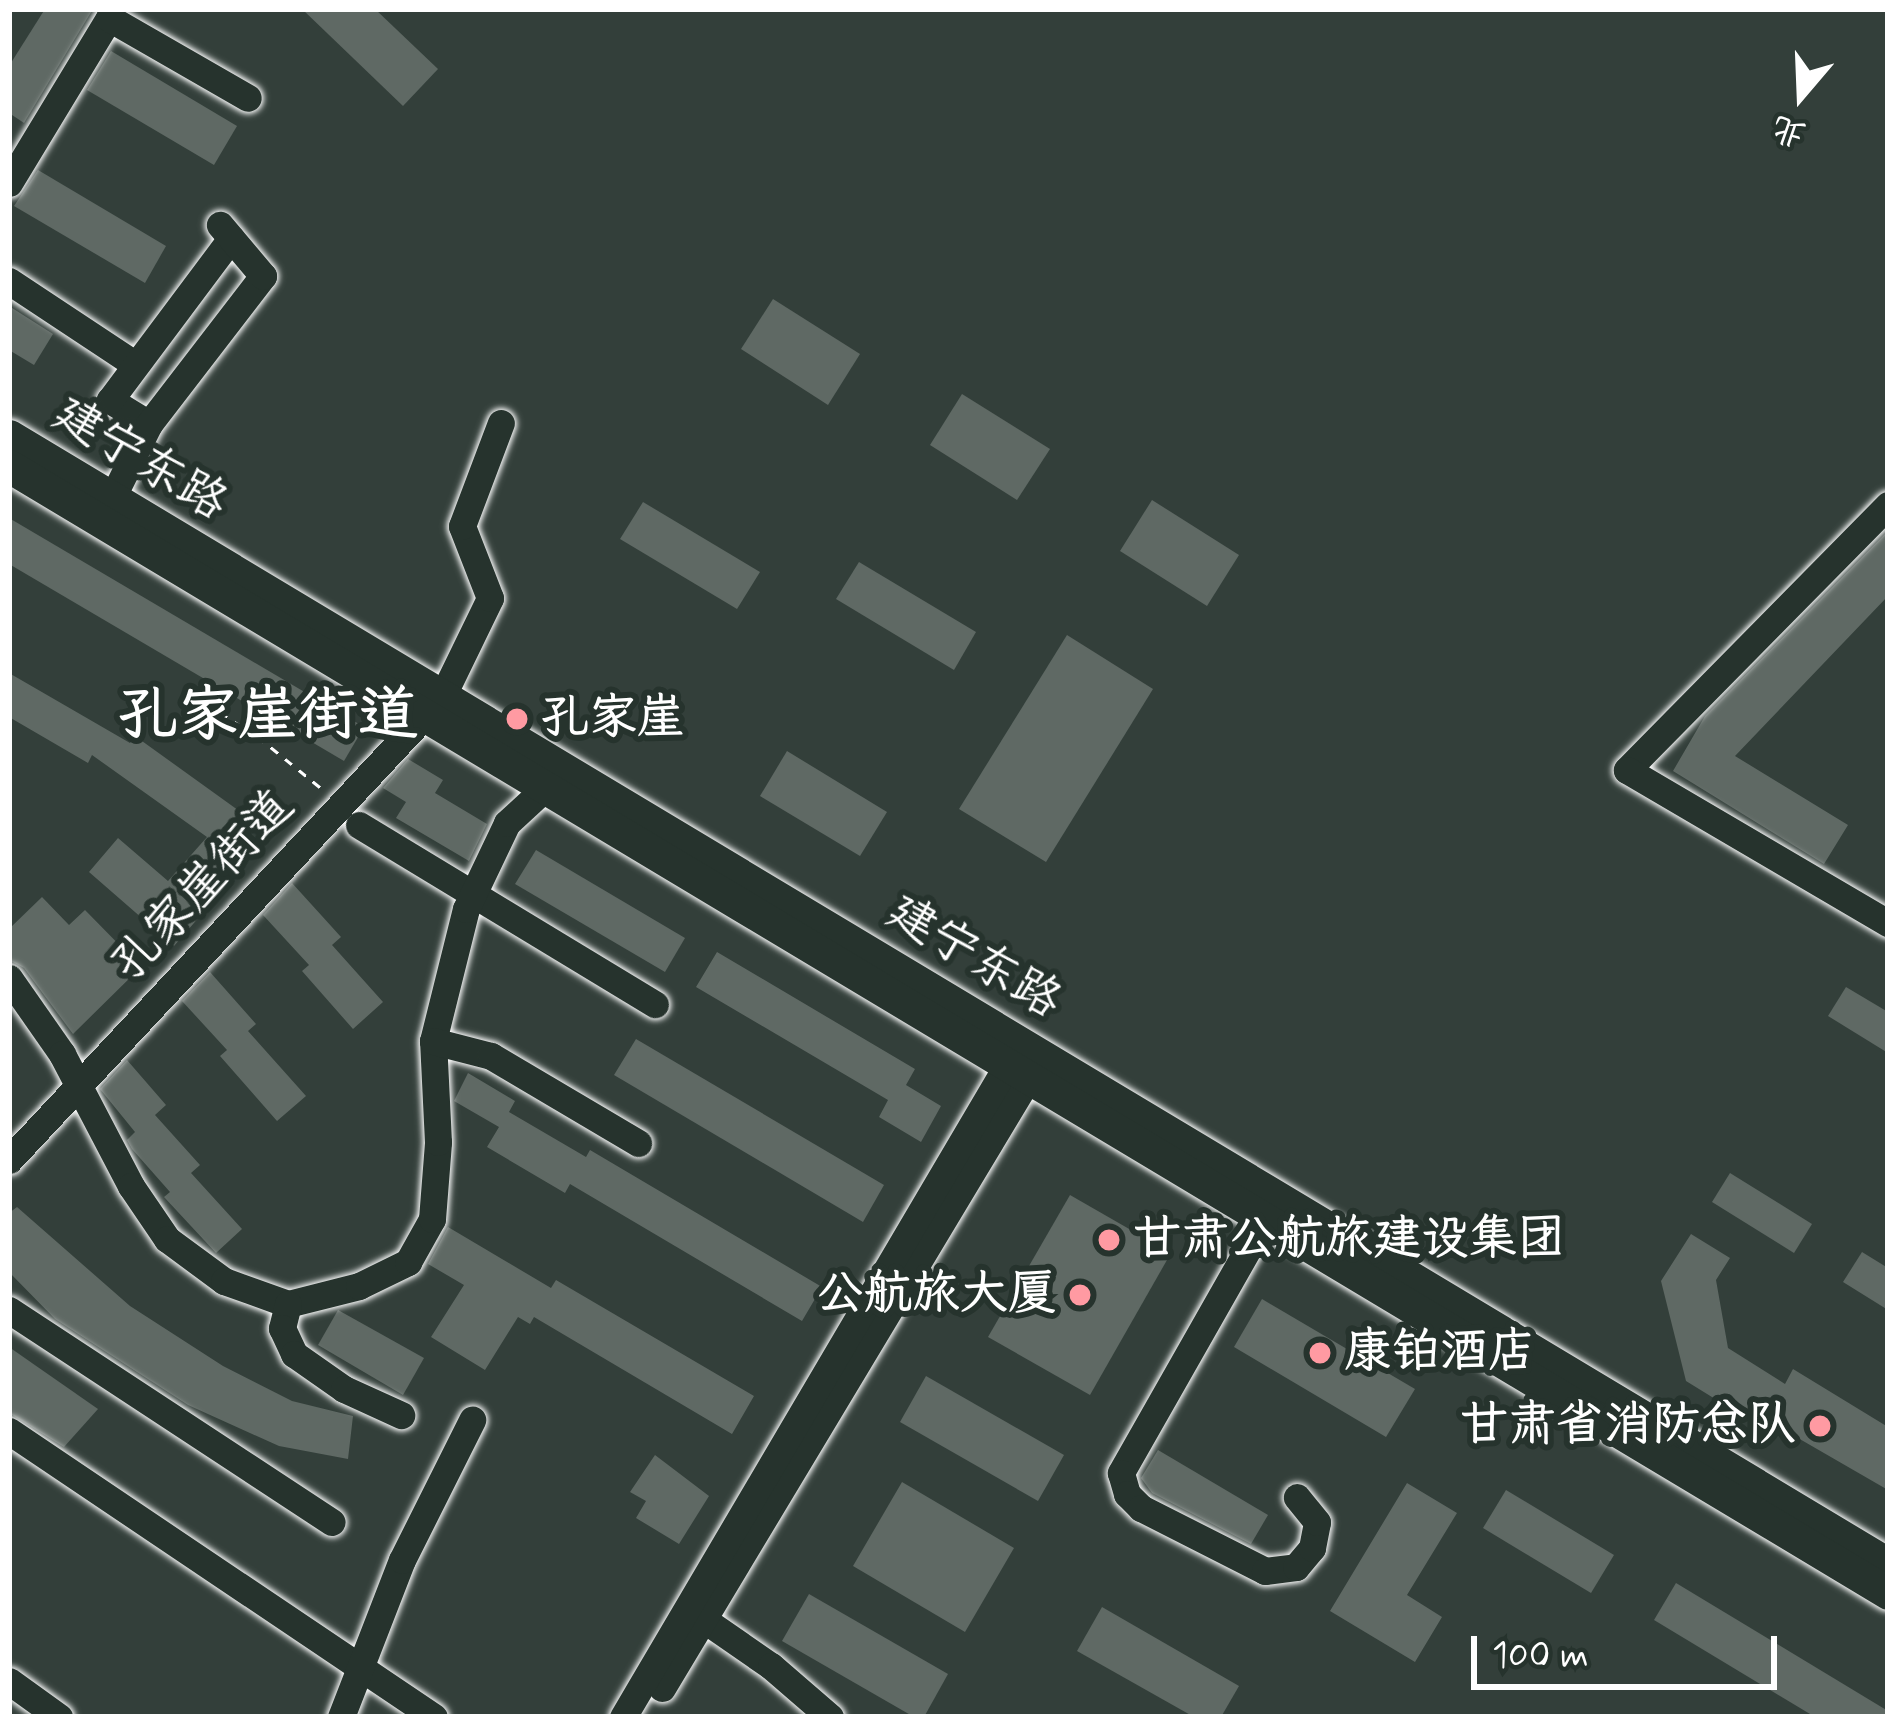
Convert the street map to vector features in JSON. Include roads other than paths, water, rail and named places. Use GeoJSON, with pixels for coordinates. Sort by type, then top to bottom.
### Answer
{"type":"FeatureCollection","features":[{"type":"Feature","properties":{"kind":"main road","name":"建宁东路"},"geometry":{"type":"LineString","coordinates":[[9,436],[434,706],[544,789],[1026,1059],[1265,1220],[1888,1592]]}},
{"type":"Feature","properties":{"kind":"main road","name":"建宁东路"},"geometry":{"type":"LineString","coordinates":[[9,466],[434,706],[1888,1564]]}},
{"type":"Feature","properties":{"kind":"street"},"geometry":{"type":"LineString","coordinates":[[9,183],[109,18],[248,98]]}},
{"type":"Feature","properties":{"kind":"street"},"geometry":{"type":"LineString","coordinates":[[112,498],[148,424],[263,276],[225,231],[110,400],[148,424]]}},
{"type":"Feature","properties":{"kind":"street"},"geometry":{"type":"LineString","coordinates":[[9,281],[133,363]]}},
{"type":"Feature","properties":{"kind":"street","name":"孔家崖街道"},"geometry":{"type":"LineString","coordinates":[[9,1160],[350,814],[434,706],[490,598],[462,526],[501,422]]}},
{"type":"Feature","properties":{"kind":"street"},"geometry":{"type":"LineString","coordinates":[[1888,505],[1627,770],[1888,923]]}},
{"type":"Feature","properties":{"kind":"street"},"geometry":{"type":"LineString","coordinates":[[9,978],[79,1084],[130,1186],[167,1239],[224,1281],[288,1304],[359,1286],[409,1262],[432,1219],[438,1142],[433,1041],[473,894],[507,824],[544,789]]}},
{"type":"Feature","properties":{"kind":"street"},"geometry":{"type":"LineString","coordinates":[[350,814],[655,1004]]}},
{"type":"Feature","properties":{"kind":"street"},"geometry":{"type":"LineString","coordinates":[[433,1041],[491,1057],[638,1143]]}},
{"type":"Feature","properties":{"kind":"street"},"geometry":{"type":"LineString","coordinates":[[645,1717],[1026,1059]]}},
{"type":"Feature","properties":{"kind":"street"},"geometry":{"type":"LineString","coordinates":[[623,1717],[1026,1059]]}},
{"type":"Feature","properties":{"kind":"street"},"geometry":{"type":"LineString","coordinates":[[1265,1220],[1121,1473],[1126,1493],[1141,1508],[1265,1571],[1296,1567],[1312,1548],[1317,1522],[1297,1497]]}},
{"type":"Feature","properties":{"kind":"street"},"geometry":{"type":"LineString","coordinates":[[288,1304],[282,1328],[294,1354],[344,1389],[401,1415]]}},
{"type":"Feature","properties":{"kind":"street"},"geometry":{"type":"LineString","coordinates":[[9,1310],[332,1522]]}},
{"type":"Feature","properties":{"kind":"street"},"geometry":{"type":"LineString","coordinates":[[341,1717],[402,1560],[472,1420]]}},
{"type":"Feature","properties":{"kind":"street"},"geometry":{"type":"LineString","coordinates":[[9,1431],[434,1717]]}},
{"type":"Feature","properties":{"kind":"street"},"geometry":{"type":"LineString","coordinates":[[704,1619],[830,1717]]}},
{"type":"Feature","properties":{"kind":"street"},"geometry":{"type":"LineString","coordinates":[[9,1681],[59,1717]]}},
{"type":"Feature","properties":{"kind":"place","name":"孔家崖"},"geometry":{"type":"Point","coordinates":[517,719]}},
{"type":"Feature","properties":{"kind":"place","name":"甘肃公航旅建设集团"},"geometry":{"type":"Point","coordinates":[1109,1240]}},
{"type":"Feature","properties":{"kind":"place","name":"公航旅大厦"},"geometry":{"type":"Point","coordinates":[1080,1295]}},
{"type":"Feature","properties":{"kind":"place","name":"康铂酒店"},"geometry":{"type":"Point","coordinates":[1320,1353]}},
{"type":"Feature","properties":{"kind":"place","name":"甘肃省消防总队"},"geometry":{"type":"Point","coordinates":[1820,1426]}},
{"type":"Feature","properties":{"kind":"district","name":"孔家崖街道"},"geometry":{"type":"Point","coordinates":[268,716]}}]}
